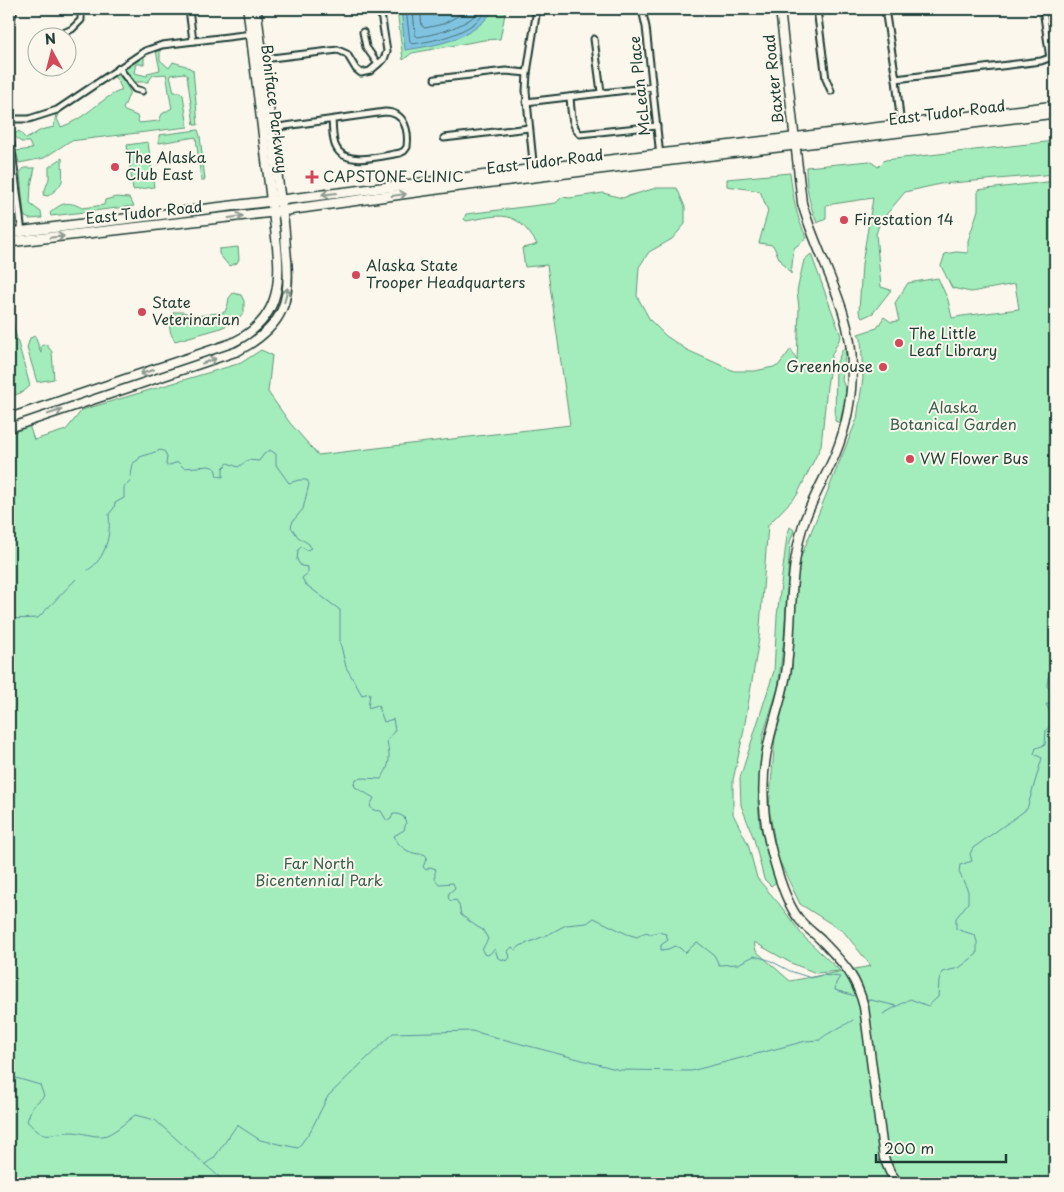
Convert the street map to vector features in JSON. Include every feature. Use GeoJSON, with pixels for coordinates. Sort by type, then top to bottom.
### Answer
{"type":"FeatureCollection","features":[{"type":"Feature","properties":{"kind":"main road","name":"Boniface Parkway"},"geometry":{"type":"LineString","coordinates":[[248,9],[263,59],[271,128],[277,212]]}},
{"type":"Feature","properties":{"kind":"main road","name":"Boniface Parkway"},"geometry":{"type":"LineString","coordinates":[[256,9],[255,34],[276,200]]}},
{"type":"Feature","properties":{"kind":"main road","name":"East Tudor Road"},"geometry":{"type":"LineString","coordinates":[[9,242],[22,236],[276,200],[661,158],[901,128],[1055,106]]}},
{"type":"Feature","properties":{"kind":"main road","name":"East Tudor Road"},"geometry":{"type":"LineString","coordinates":[[901,128],[1055,113]]}},
{"type":"Feature","properties":{"kind":"main road","name":"East Tudor Road"},"geometry":{"type":"LineString","coordinates":[[9,233],[22,236],[277,212],[534,173]]}},
{"type":"Feature","properties":{"kind":"street"},"geometry":{"type":"LineString","coordinates":[[9,27],[14,9]]}},
{"type":"Feature","properties":{"kind":"street"},"geometry":{"type":"LineString","coordinates":[[73,28],[81,20],[81,9]]}},
{"type":"Feature","properties":{"kind":"street"},"geometry":{"type":"LineString","coordinates":[[189,9],[193,41]]}},
{"type":"Feature","properties":{"kind":"street"},"geometry":{"type":"LineString","coordinates":[[534,173],[526,102],[527,73],[537,9]]}},
{"type":"Feature","properties":{"kind":"street","name":"McLean Place"},"geometry":{"type":"LineString","coordinates":[[640,9],[646,27],[661,158]]}},
{"type":"Feature","properties":{"kind":"street","name":"Baxter Road"},"geometry":{"type":"LineString","coordinates":[[780,9],[794,141],[805,212],[837,296],[847,330],[852,360],[851,392],[841,438],[804,522],[797,545],[794,561],[785,677],[764,763],[765,819],[772,851],[789,904],[805,926],[847,968],[860,992],[864,1007],[880,1138],[884,1158],[890,1172],[898,1183]]}},
{"type":"Feature","properties":{"kind":"street"},"geometry":{"type":"LineString","coordinates":[[817,9],[826,79],[831,91]]}},
{"type":"Feature","properties":{"kind":"street"},"geometry":{"type":"LineString","coordinates":[[885,9],[896,79],[901,128]]}},
{"type":"Feature","properties":{"kind":"street"},"geometry":{"type":"LineString","coordinates":[[896,79],[1053,58],[1043,9]]}},
{"type":"Feature","properties":{"kind":"street"},"geometry":{"type":"LineString","coordinates":[[263,59],[337,50],[347,54],[360,72],[368,72],[383,60],[387,51],[381,14]]}},
{"type":"Feature","properties":{"kind":"street"},"geometry":{"type":"LineString","coordinates":[[363,32],[366,47],[378,64]]}},
{"type":"Feature","properties":{"kind":"street"},"geometry":{"type":"LineString","coordinates":[[9,120],[29,119],[57,110],[145,51],[193,41],[255,34]]}},
{"type":"Feature","properties":{"kind":"street"},"geometry":{"type":"LineString","coordinates":[[594,39],[601,92]]}},
{"type":"Feature","properties":{"kind":"street"},"geometry":{"type":"LineString","coordinates":[[119,68],[135,89],[142,91]]}},
{"type":"Feature","properties":{"kind":"street"},"geometry":{"type":"LineString","coordinates":[[435,79],[506,71],[527,73]]}},
{"type":"Feature","properties":{"kind":"street"},"geometry":{"type":"LineString","coordinates":[[526,102],[653,87]]}},
{"type":"Feature","properties":{"kind":"street"},"geometry":{"type":"LineString","coordinates":[[570,97],[574,124],[580,134],[657,126]]}},
{"type":"Feature","properties":{"kind":"street"},"geometry":{"type":"LineString","coordinates":[[271,128],[388,112],[403,119],[406,126],[408,144],[404,151],[398,154],[352,159],[342,155],[335,145],[332,120]]}},
{"type":"Feature","properties":{"kind":"street"},"geometry":{"type":"LineString","coordinates":[[9,126],[11,170],[22,236]]}},
{"type":"Feature","properties":{"kind":"street"},"geometry":{"type":"LineString","coordinates":[[444,138],[529,128]]}},
{"type":"Feature","properties":{"kind":"street"},"geometry":{"type":"LineString","coordinates":[[9,418],[232,343],[245,337],[257,328],[268,314],[276,298],[279,284],[277,212]]}},
{"type":"Feature","properties":{"kind":"street"},"geometry":{"type":"LineString","coordinates":[[9,428],[238,351],[263,336],[282,310],[288,290],[289,271],[277,212]]}},
{"type":"Feature","properties":{"kind":"green space"},"geometry":{"type":"Polygon","coordinates":[[[397,9],[506,9],[500,39],[484,40],[412,53],[403,60],[397,9]]]}},
{"type":"Feature","properties":{"kind":"green space"},"geometry":{"type":"Polygon","coordinates":[[[160,50],[160,60],[169,68],[173,62],[193,70],[198,125],[194,125],[187,75],[184,73],[170,75],[174,92],[180,92],[183,95],[188,127],[70,141],[44,158],[19,163],[16,151],[32,149],[29,142],[21,142],[13,135],[19,131],[26,139],[41,130],[54,127],[56,113],[60,112],[57,119],[61,127],[78,119],[107,98],[122,90],[113,75],[119,72],[130,92],[123,109],[137,116],[139,123],[159,121],[162,114],[172,108],[166,74],[153,75],[148,82],[135,82],[125,70],[127,63],[139,56],[144,57],[144,64],[136,64],[134,73],[147,76],[148,73],[160,70],[156,51],[160,50]]]}},
{"type":"Feature","properties":{"kind":"green space"},"geometry":{"type":"Polygon","coordinates":[[[198,130],[205,180],[201,180],[196,137],[159,143],[159,135],[198,130]]]}},
{"type":"Feature","properties":{"kind":"green space"},"geometry":{"type":"Polygon","coordinates":[[[1055,141],[1055,174],[940,184],[905,192],[880,222],[876,234],[881,287],[891,290],[873,313],[862,318],[859,312],[862,264],[873,198],[826,205],[826,219],[817,223],[809,195],[806,167],[870,161],[878,167],[885,160],[1055,141]]]}},
{"type":"Feature","properties":{"kind":"green space"},"geometry":{"type":"Polygon","coordinates":[[[148,142],[154,187],[133,190],[127,145],[148,142]]]}},
{"type":"Feature","properties":{"kind":"green space"},"geometry":{"type":"Polygon","coordinates":[[[62,158],[63,176],[61,184],[48,196],[43,195],[49,179],[49,167],[62,158]]]}},
{"type":"Feature","properties":{"kind":"green space"},"geometry":{"type":"Polygon","coordinates":[[[24,168],[35,168],[31,185],[30,204],[41,212],[42,218],[29,219],[24,216],[20,173],[24,168]]]}},
{"type":"Feature","properties":{"kind":"green space"},"geometry":{"type":"Polygon","coordinates":[[[790,173],[798,215],[807,238],[794,248],[791,274],[779,258],[773,245],[759,243],[768,211],[760,191],[727,186],[727,179],[790,173]]]}},
{"type":"Feature","properties":{"kind":"green space","name":"Far North Bicentennial Park"},"geometry":{"type":"Polygon","coordinates":[[[1055,181],[1055,1183],[9,1183],[9,433],[29,425],[34,440],[66,430],[82,410],[241,363],[261,350],[272,355],[268,392],[290,423],[318,455],[570,425],[547,265],[525,267],[522,248],[537,244],[522,224],[514,219],[498,216],[466,221],[464,219],[466,214],[556,203],[562,197],[570,198],[603,193],[622,198],[656,188],[677,188],[685,207],[685,224],[672,239],[649,252],[639,267],[637,296],[650,320],[666,336],[687,350],[734,371],[755,371],[778,366],[791,349],[797,361],[799,308],[797,291],[804,260],[811,254],[841,336],[832,354],[821,446],[797,495],[768,525],[759,639],[743,735],[733,780],[733,814],[748,844],[757,878],[803,936],[840,971],[816,973],[791,963],[754,942],[756,951],[790,981],[871,966],[844,932],[800,904],[777,856],[769,808],[775,738],[792,670],[798,564],[857,419],[863,378],[861,338],[858,334],[877,328],[884,317],[891,322],[899,321],[895,303],[908,283],[938,278],[948,300],[952,318],[1019,309],[1015,284],[971,292],[952,288],[941,266],[945,254],[956,252],[968,253],[968,241],[978,210],[978,190],[1055,181]]]}},
{"type":"Feature","properties":{"kind":"green space"},"geometry":{"type":"Polygon","coordinates":[[[116,197],[129,198],[134,206],[51,216],[50,213],[58,207],[69,203],[82,208],[104,205],[105,200],[116,197]]]}},
{"type":"Feature","properties":{"kind":"green space"},"geometry":{"type":"Polygon","coordinates":[[[238,247],[239,259],[237,263],[229,266],[219,254],[219,249],[238,247]]]}},
{"type":"Feature","properties":{"kind":"green space"},"geometry":{"type":"Polygon","coordinates":[[[233,293],[241,295],[244,301],[244,312],[235,322],[218,329],[175,341],[171,334],[170,326],[174,312],[183,312],[197,316],[225,312],[229,298],[233,293]]]}},
{"type":"Feature","properties":{"kind":"green space"},"geometry":{"type":"Polygon","coordinates":[[[9,310],[30,386],[23,392],[9,397],[9,310]]]}},
{"type":"Feature","properties":{"kind":"green space"},"geometry":{"type":"Polygon","coordinates":[[[35,336],[41,353],[41,346],[46,344],[52,352],[54,379],[37,382],[27,348],[30,338],[35,336]]]}},
{"type":"Feature","properties":{"kind":"green space"},"geometry":{"type":"Polygon","coordinates":[[[846,348],[842,380],[846,391],[840,423],[835,421],[836,364],[843,349],[846,348]]]}},
{"type":"Feature","properties":{"kind":"green space"},"geometry":{"type":"Polygon","coordinates":[[[790,527],[794,530],[790,542],[784,638],[778,688],[763,735],[758,801],[760,826],[776,882],[771,886],[764,879],[754,839],[741,805],[740,778],[774,671],[777,616],[787,536],[790,527]]]}},
{"type":"Feature","properties":{"kind":"water"},"geometry":{"type":"Polygon","coordinates":[[[401,9],[494,9],[486,19],[466,34],[443,43],[405,50],[401,9]]]}},
{"type":"Feature","properties":{"kind":"waterway"},"geometry":{"type":"LineString","coordinates":[[88,570],[103,553],[108,538],[109,514],[114,508],[115,503],[124,498],[124,487],[130,482],[133,463],[140,457],[161,450],[165,452],[167,457],[167,466],[178,462],[184,468],[209,466],[215,468],[217,476],[223,477],[223,468],[228,463],[238,467],[248,460],[259,461],[270,450],[276,454],[276,465],[289,483],[307,480],[309,484],[303,509],[293,521],[291,527],[298,537],[309,544],[311,548],[307,550],[301,547],[298,550],[297,560],[301,566],[308,567],[308,573],[302,578],[305,584],[340,610],[340,642],[346,667],[362,695],[370,693],[368,708],[378,705],[384,722],[393,719],[395,730],[387,741],[389,752],[387,769],[381,779],[356,779],[355,787],[374,798],[370,806],[373,810],[381,811],[387,821],[391,819],[393,814],[404,817],[406,823],[404,830],[394,836],[396,840],[406,850],[424,854],[427,857],[423,867],[426,870],[430,867],[436,869],[435,877],[439,884],[453,883],[455,888],[449,893],[448,898],[451,901],[456,900],[461,915],[483,930],[488,939],[482,950],[484,954],[488,955],[495,949],[498,958],[507,961],[510,957],[508,951],[512,947],[516,950],[520,946],[566,925],[587,923],[594,918],[637,937],[646,932],[666,934],[668,940],[661,945],[661,950],[675,946],[685,953],[697,942],[714,955],[719,965],[738,964],[754,956],[769,960],[790,971],[811,978],[822,975],[840,977],[836,983],[835,990],[858,997]]}},
{"type":"Feature","properties":{"kind":"waterway"},"geometry":{"type":"LineString","coordinates":[[9,619],[38,618],[78,577]]}},
{"type":"Feature","properties":{"kind":"waterway"},"geometry":{"type":"LineString","coordinates":[[1055,669],[1051,670],[1047,686],[1055,696]]}},
{"type":"Feature","properties":{"kind":"waterway"},"geometry":{"type":"LineString","coordinates":[[1055,705],[1046,704],[1055,720]]}},
{"type":"Feature","properties":{"kind":"waterway"},"geometry":{"type":"LineString","coordinates":[[883,1014],[910,999],[928,1006],[938,997],[939,981],[942,972],[959,968],[977,954],[975,935],[956,929],[956,918],[968,903],[968,891],[959,872],[960,865],[972,861],[970,854],[973,848],[1027,809],[1042,758],[1034,754],[1036,748],[1045,745],[1046,730],[1055,723]]}},
{"type":"Feature","properties":{"kind":"waterway"},"geometry":{"type":"LineString","coordinates":[[866,999],[897,1006]]}},
{"type":"Feature","properties":{"kind":"waterway"},"geometry":{"type":"LineString","coordinates":[[205,1164],[214,1158],[237,1125],[260,1140],[298,1148],[311,1130],[328,1096],[393,1033],[472,1031],[620,1070],[691,1071],[806,1041],[820,1040],[825,1035],[853,1020]]}},
{"type":"Feature","properties":{"kind":"waterway"},"geometry":{"type":"LineString","coordinates":[[9,1076],[40,1085],[44,1096],[32,1107],[27,1121],[38,1132],[43,1134],[72,1132],[103,1136],[115,1130],[135,1115],[155,1120],[226,1183]]}},
{"type":"Feature","properties":{"kind":"waterway"},"geometry":{"type":"LineString","coordinates":[[279,1183],[284,1181],[288,1183]]}},
{"type":"Feature","properties":{"kind":"place","name":"The Alaska Club East"},"geometry":{"type":"Point","coordinates":[115,167]}},
{"type":"Feature","properties":{"kind":"place","name":"CAPSTONE CLINIC"},"geometry":{"type":"Point","coordinates":[312,177]}},
{"type":"Feature","properties":{"kind":"place","name":"Firestation 14"},"geometry":{"type":"Point","coordinates":[844,220]}},
{"type":"Feature","properties":{"kind":"place","name":"Alaska State Trooper Headquarters"},"geometry":{"type":"Point","coordinates":[356,275]}},
{"type":"Feature","properties":{"kind":"place","name":"State Veterinarian"},"geometry":{"type":"Point","coordinates":[142,312]}},
{"type":"Feature","properties":{"kind":"place","name":"The Little Leaf Library"},"geometry":{"type":"Point","coordinates":[899,343]}},
{"type":"Feature","properties":{"kind":"place","name":"Greenhouse"},"geometry":{"type":"Point","coordinates":[883,367]}},
{"type":"Feature","properties":{"kind":"place","name":"VW Flower Bus"},"geometry":{"type":"Point","coordinates":[910,459]}},
{"type":"Feature","properties":{"kind":"park label","name":"Alaska Botanical Garden"},"geometry":{"type":"Point","coordinates":[953,416]}}]}
